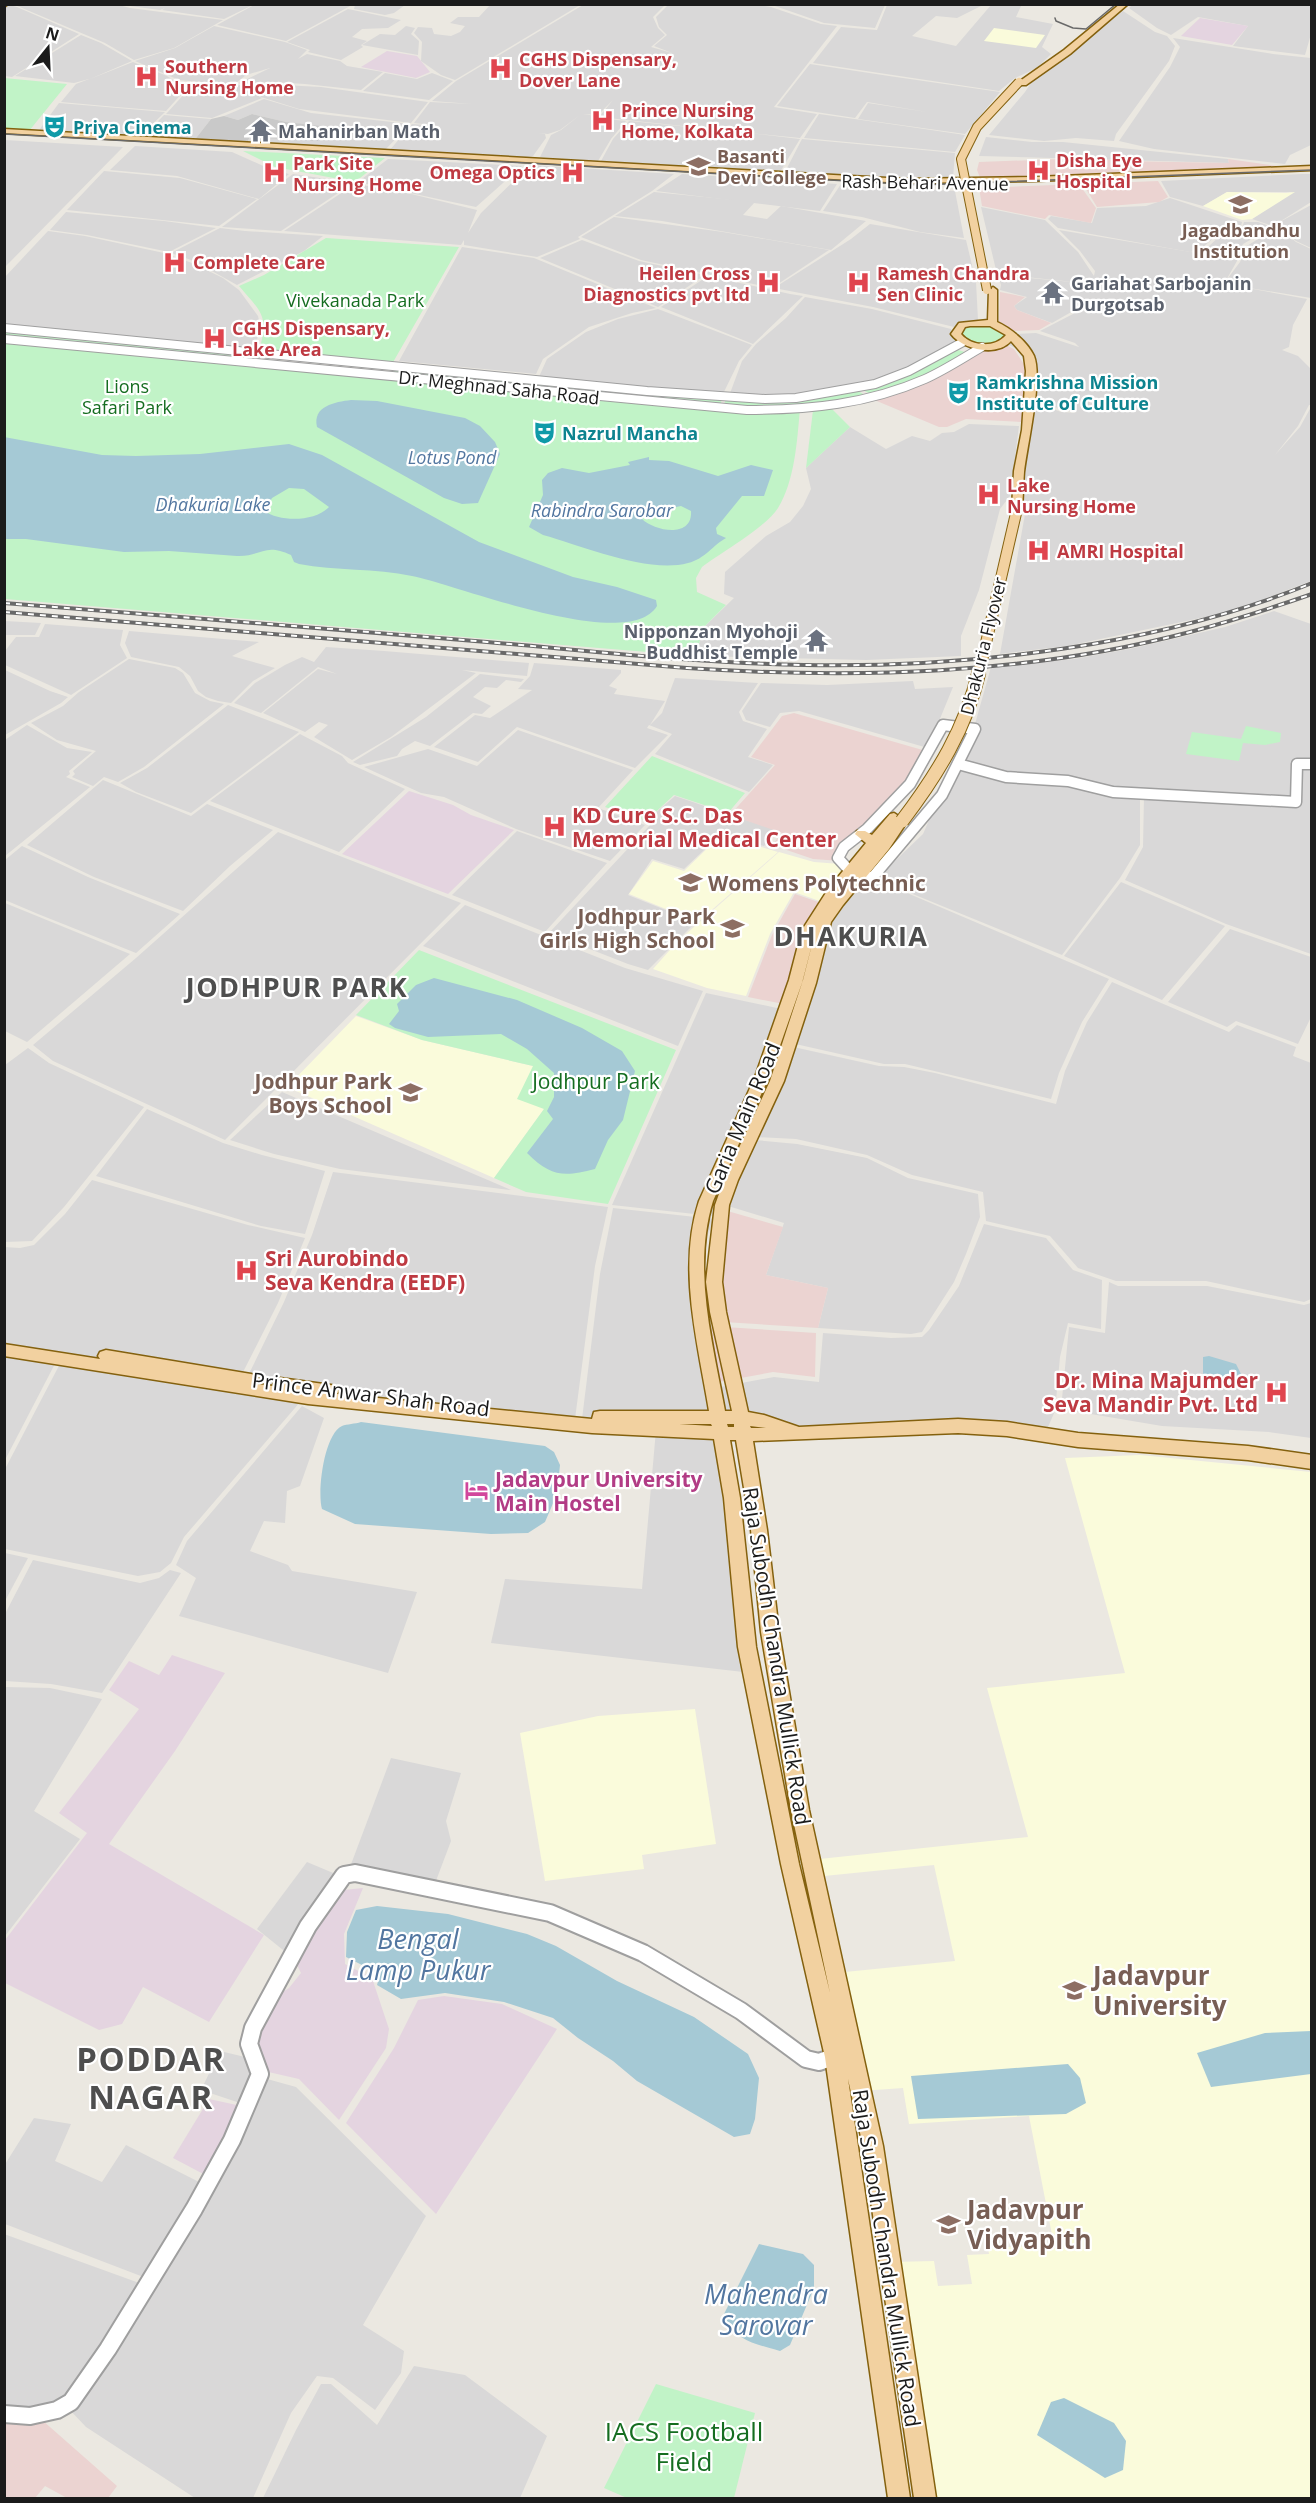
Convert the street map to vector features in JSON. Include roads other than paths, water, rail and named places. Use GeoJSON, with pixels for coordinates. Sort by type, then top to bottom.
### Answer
{"type":"FeatureCollection","features":[{"type":"Feature","properties":{"kind":"main road"},"geometry":{"type":"LineString","coordinates":[[1007,340],[982,347],[963,342],[956,334],[957,329],[970,323],[988,322],[990,290],[969,172],[968,156],[971,146],[1021,83],[1115,4]]}},
{"type":"Feature","properties":{"kind":"main road"},"geometry":{"type":"LineString","coordinates":[[1032,74],[1046,67],[1125,4]]}},
{"type":"Feature","properties":{"kind":"main road","name":"Rash Behari Avenue"},"geometry":{"type":"LineString","coordinates":[[4,131],[905,181],[956,182],[1310,171]]}},
{"type":"Feature","properties":{"kind":"main road","name":"Rash Behari Avenue"},"geometry":{"type":"LineString","coordinates":[[4,137],[912,186],[1310,171]]}},
{"type":"Feature","properties":{"kind":"main road","name":"Dhakuria Flyover"},"geometry":{"type":"LineString","coordinates":[[885,846],[898,819],[934,779],[965,720],[974,694],[1013,502],[1024,368],[1017,353],[1007,340],[1007,330],[988,322]]}},
{"type":"Feature","properties":{"kind":"main road"},"geometry":{"type":"LineString","coordinates":[[861,834],[885,846]]}},
{"type":"Feature","properties":{"kind":"main road","name":"Raja Subodh Chandra Mullick Road"},"geometry":{"type":"LineString","coordinates":[[885,846],[837,902],[825,922],[807,992],[777,1081],[732,1177],[722,1205],[717,1243],[716,1302],[742,1427],[759,1530],[777,1678],[843,2053],[899,2499]]}},
{"type":"Feature","properties":{"kind":"main road","name":"Garia Main Road"},"geometry":{"type":"LineString","coordinates":[[721,1426],[706,1354],[698,1299],[701,1217],[716,1176],[753,1099],[783,1021],[808,930],[821,907],[861,874]]}},
{"type":"Feature","properties":{"kind":"main road","name":"Prince Anwar Shah Road"},"geometry":{"type":"LineString","coordinates":[[4,1339],[246,1380],[580,1417],[721,1426]]}},
{"type":"Feature","properties":{"kind":"main road","name":"Prince Anwar Shah Road"},"geometry":{"type":"LineString","coordinates":[[4,1350],[308,1398],[581,1425],[721,1426]]}},
{"type":"Feature","properties":{"kind":"main road"},"geometry":{"type":"LineString","coordinates":[[721,1426],[804,1435],[974,1427],[1007,1429],[1078,1440],[1248,1453],[1311,1462]]}},
{"type":"Feature","properties":{"kind":"main road","name":"Raja Subodh Chandra Mullick Road"},"geometry":{"type":"LineString","coordinates":[[721,1426],[732,1498],[747,1647],[790,1864],[875,2157],[925,2499]]}},
{"type":"Feature","properties":{"kind":"street","name":"Dr. Meghnad Saha Road"},"geometry":{"type":"LineString","coordinates":[[4,328],[724,397],[796,398],[875,384],[909,371],[963,342]]}},
{"type":"Feature","properties":{"kind":"street"},"geometry":{"type":"LineString","coordinates":[[95,348],[104,338]]}},
{"type":"Feature","properties":{"kind":"street","name":"Dr. Meghnad Saha Road"},"geometry":{"type":"LineString","coordinates":[[4,339],[721,409],[777,412],[845,404],[924,379],[982,347]]}},
{"type":"Feature","properties":{"kind":"street"},"geometry":{"type":"LineString","coordinates":[[217,359],[224,349]]}},
{"type":"Feature","properties":{"kind":"street"},"geometry":{"type":"LineString","coordinates":[[279,365],[287,355]]}},
{"type":"Feature","properties":{"kind":"street"},"geometry":{"type":"LineString","coordinates":[[721,409],[724,397]]}},
{"type":"Feature","properties":{"kind":"street"},"geometry":{"type":"LineString","coordinates":[[861,874],[841,864],[838,858],[844,847],[861,834],[910,784],[943,725],[975,729],[942,795],[885,846]]}},
{"type":"Feature","properties":{"kind":"street"},"geometry":{"type":"LineString","coordinates":[[958,764],[1006,777],[1068,781],[1113,792],[1296,802],[1297,764],[1311,764]]}},
{"type":"Feature","properties":{"kind":"street"},"geometry":{"type":"LineString","coordinates":[[4,2414],[30,2416],[57,2410],[71,2402],[108,2349],[194,2209],[232,2140],[260,2074],[249,2044],[253,2028],[308,1926],[344,1875],[356,1873],[550,1913],[643,1953],[741,2011],[806,2059],[819,2061],[843,2053]]}},
{"type":"Feature","properties":{"kind":"water","name":"Lotus Pond"},"geometry":{"type":"Polygon","coordinates":[[[351,400],[377,401],[465,418],[480,426],[495,442],[500,454],[478,503],[462,504],[444,498],[317,427],[318,414],[326,406],[351,400]]]}},
{"type":"Feature","properties":{"kind":"water","name":"Dhakuria Lake"},"geometry":{"type":"Polygon","coordinates":[[[4,437],[102,455],[136,456],[200,454],[289,444],[322,455],[479,542],[573,577],[617,587],[656,600],[657,606],[640,619],[613,623],[579,620],[502,602],[412,576],[299,564],[294,562],[291,555],[275,550],[245,556],[169,551],[124,552],[26,539],[5,539],[4,437]],[[289,488],[272,498],[264,511],[279,517],[297,519],[315,516],[329,507],[304,489],[289,488]]]}},
{"type":"Feature","properties":{"kind":"water","name":"Rabindra Sarobar"},"geometry":{"type":"Polygon","coordinates":[[[649,457],[649,460],[669,461],[718,476],[751,465],[773,470],[764,496],[742,496],[716,528],[717,534],[726,538],[704,555],[688,563],[654,565],[635,562],[543,535],[529,527],[543,495],[542,480],[548,473],[562,468],[589,473],[630,465],[628,462],[649,457]],[[681,506],[647,513],[642,519],[655,527],[680,529],[690,520],[691,511],[681,506]]]}},
{"type":"Feature","properties":{"kind":"water"},"geometry":{"type":"Polygon","coordinates":[[[434,978],[517,1000],[582,1028],[622,1051],[635,1071],[623,1120],[608,1140],[595,1169],[566,1174],[558,1173],[543,1167],[527,1153],[553,1119],[547,1111],[554,1097],[554,1073],[527,1049],[501,1034],[428,1037],[395,1028],[389,1024],[399,1011],[397,1004],[416,985],[434,978]]]}},
{"type":"Feature","properties":{"kind":"water"},"geometry":{"type":"Polygon","coordinates":[[[1209,1356],[1236,1364],[1241,1374],[1236,1381],[1212,1382],[1203,1377],[1203,1357],[1209,1356]]]}},
{"type":"Feature","properties":{"kind":"water"},"geometry":{"type":"Polygon","coordinates":[[[361,1422],[545,1446],[554,1452],[560,1465],[557,1494],[545,1522],[528,1533],[491,1534],[355,1524],[322,1509],[320,1490],[326,1451],[336,1431],[342,1426],[361,1422]]]}},
{"type":"Feature","properties":{"kind":"water","name":"Bengal Lamp Pukur"},"geometry":{"type":"Polygon","coordinates":[[[377,1906],[448,1914],[527,1934],[556,1946],[617,1981],[694,2017],[748,2054],[759,2078],[755,2119],[750,2134],[734,2137],[637,2081],[553,2018],[504,2002],[445,1993],[401,1999],[377,1985],[380,1974],[346,1957],[347,1932],[356,1910],[377,1906]]]}},
{"type":"Feature","properties":{"kind":"water"},"geometry":{"type":"Polygon","coordinates":[[[1311,2031],[1311,2074],[1211,2087],[1197,2053],[1265,2033],[1311,2031]]]}},
{"type":"Feature","properties":{"kind":"water"},"geometry":{"type":"Polygon","coordinates":[[[1068,2064],[1080,2078],[1086,2103],[1066,2114],[918,2119],[911,2076],[1068,2064]]]}},
{"type":"Feature","properties":{"kind":"water","name":"Mahendra Sarovar"},"geometry":{"type":"Polygon","coordinates":[[[759,2244],[803,2254],[814,2265],[814,2288],[790,2345],[780,2351],[747,2340],[734,2331],[723,2316],[759,2244]]]}},
{"type":"Feature","properties":{"kind":"water"},"geometry":{"type":"Polygon","coordinates":[[[1064,2398],[1114,2423],[1126,2441],[1123,2470],[1105,2478],[1037,2435],[1051,2402],[1064,2398]]]}},
{"type":"Feature","properties":{"kind":"tram line"},"geometry":{"type":"LineString","coordinates":[[1055,18],[1056,21],[1073,28],[1086,29],[1116,4]]}},
{"type":"Feature","properties":{"kind":"tram line"},"geometry":{"type":"LineString","coordinates":[[4,134],[920,185],[1312,170]]}},
{"type":"Feature","properties":{"kind":"railway"},"geometry":{"type":"LineString","coordinates":[[4,603],[685,659],[764,664],[867,665],[997,657],[1062,649],[1128,637],[1191,623],[1253,605],[1312,583]]}},
{"type":"Feature","properties":{"kind":"railway"},"geometry":{"type":"LineString","coordinates":[[4,612],[687,668],[877,673],[1003,665],[1128,646],[1205,628],[1312,594]]}},
{"type":"Feature","properties":{"kind":"place","name":"CGHS Dispensary, Dover Lane"},"geometry":{"type":"Point","coordinates":[501,69]}},
{"type":"Feature","properties":{"kind":"place","name":"Southern Nursing Home"},"geometry":{"type":"Point","coordinates":[147,76]}},
{"type":"Feature","properties":{"kind":"place","name":"Prince Nursing Home, Kolkata"},"geometry":{"type":"Point","coordinates":[603,120]}},
{"type":"Feature","properties":{"kind":"place","name":"Priya Cinema"},"geometry":{"type":"Point","coordinates":[55,127]}},
{"type":"Feature","properties":{"kind":"place","name":"Mahanirban Math"},"geometry":{"type":"Point","coordinates":[260,131]}},
{"type":"Feature","properties":{"kind":"place","name":"Basanti Devi College"},"geometry":{"type":"Point","coordinates":[699,166]}},
{"type":"Feature","properties":{"kind":"place","name":"Disha Eye Hospital"},"geometry":{"type":"Point","coordinates":[1038,170]}},
{"type":"Feature","properties":{"kind":"place","name":"Omega Optics"},"geometry":{"type":"Point","coordinates":[573,172]}},
{"type":"Feature","properties":{"kind":"place","name":"Park Site Nursing Home"},"geometry":{"type":"Point","coordinates":[275,173]}},
{"type":"Feature","properties":{"kind":"place","name":"Jagadbandhu Institution"},"geometry":{"type":"Point","coordinates":[1241,204]}},
{"type":"Feature","properties":{"kind":"place","name":"Complete Care"},"geometry":{"type":"Point","coordinates":[175,262]}},
{"type":"Feature","properties":{"kind":"place","name":"Heilen Cross Diagnostics pvt ltd"},"geometry":{"type":"Point","coordinates":[768,283]}},
{"type":"Feature","properties":{"kind":"place","name":"Ramesh Chandra Sen Clinic"},"geometry":{"type":"Point","coordinates":[859,283]}},
{"type":"Feature","properties":{"kind":"place","name":"Gariahat Sarbojanin Durgotsab"},"geometry":{"type":"Point","coordinates":[1053,293]}},
{"type":"Feature","properties":{"kind":"place","name":"CGHS Dispensary, Lake Area"},"geometry":{"type":"Point","coordinates":[214,338]}},
{"type":"Feature","properties":{"kind":"place","name":"Ramkrishna Mission Institute of Culture"},"geometry":{"type":"Point","coordinates":[958,392]}},
{"type":"Feature","properties":{"kind":"place","name":"Nazrul Mancha"},"geometry":{"type":"Point","coordinates":[544,433]}},
{"type":"Feature","properties":{"kind":"place","name":"Lake Nursing Home"},"geometry":{"type":"Point","coordinates":[989,495]}},
{"type":"Feature","properties":{"kind":"place","name":"AMRI Hospital"},"geometry":{"type":"Point","coordinates":[1039,551]}},
{"type":"Feature","properties":{"kind":"place","name":"Nipponzan Myohoji Buddhist Temple"},"geometry":{"type":"Point","coordinates":[816,641]}},
{"type":"Feature","properties":{"kind":"place","name":"KD Cure S.C. Das Memorial Medical Center"},"geometry":{"type":"Point","coordinates":[554,827]}},
{"type":"Feature","properties":{"kind":"place","name":"Womens Polytechnic"},"geometry":{"type":"Point","coordinates":[690,883]}},
{"type":"Feature","properties":{"kind":"place","name":"Jodhpur Park Girls High School"},"geometry":{"type":"Point","coordinates":[733,928]}},
{"type":"Feature","properties":{"kind":"place","name":"Jodhpur Park Boys School"},"geometry":{"type":"Point","coordinates":[410,1093]}},
{"type":"Feature","properties":{"kind":"place","name":"Sri Aurobindo Seva Kendra (EEDF)"},"geometry":{"type":"Point","coordinates":[247,1270]}},
{"type":"Feature","properties":{"kind":"place","name":"Dr. Mina Majumder Seva Mandir Pvt. Ltd"},"geometry":{"type":"Point","coordinates":[1276,1392]}},
{"type":"Feature","properties":{"kind":"place","name":"Jadavpur University Main Hostel"},"geometry":{"type":"Point","coordinates":[477,1491]}},
{"type":"Feature","properties":{"kind":"place","name":"Jadavpur University"},"geometry":{"type":"Point","coordinates":[1075,1990]}},
{"type":"Feature","properties":{"kind":"place","name":"Jadavpur Vidyapith"},"geometry":{"type":"Point","coordinates":[949,2224]}},
{"type":"Feature","properties":{"kind":"district","name":"DHAKURIA"},"geometry":{"type":"Point","coordinates":[851,935]}},
{"type":"Feature","properties":{"kind":"district","name":"JODHPUR PARK"},"geometry":{"type":"Point","coordinates":[297,986]}},
{"type":"Feature","properties":{"kind":"district","name":"PODDAR NAGAR"},"geometry":{"type":"Point","coordinates":[151,2077]}},
{"type":"Feature","properties":{"kind":"park label","name":"Vivekanada Park"},"geometry":{"type":"Point","coordinates":[355,300]}},
{"type":"Feature","properties":{"kind":"park label","name":"Lions Safari Park"},"geometry":{"type":"Point","coordinates":[127,396]}},
{"type":"Feature","properties":{"kind":"park label","name":"Jodhpur Park"},"geometry":{"type":"Point","coordinates":[596,1081]}},
{"type":"Feature","properties":{"kind":"park label","name":"IACS Football Field"},"geometry":{"type":"Point","coordinates":[684,2446]}}]}
